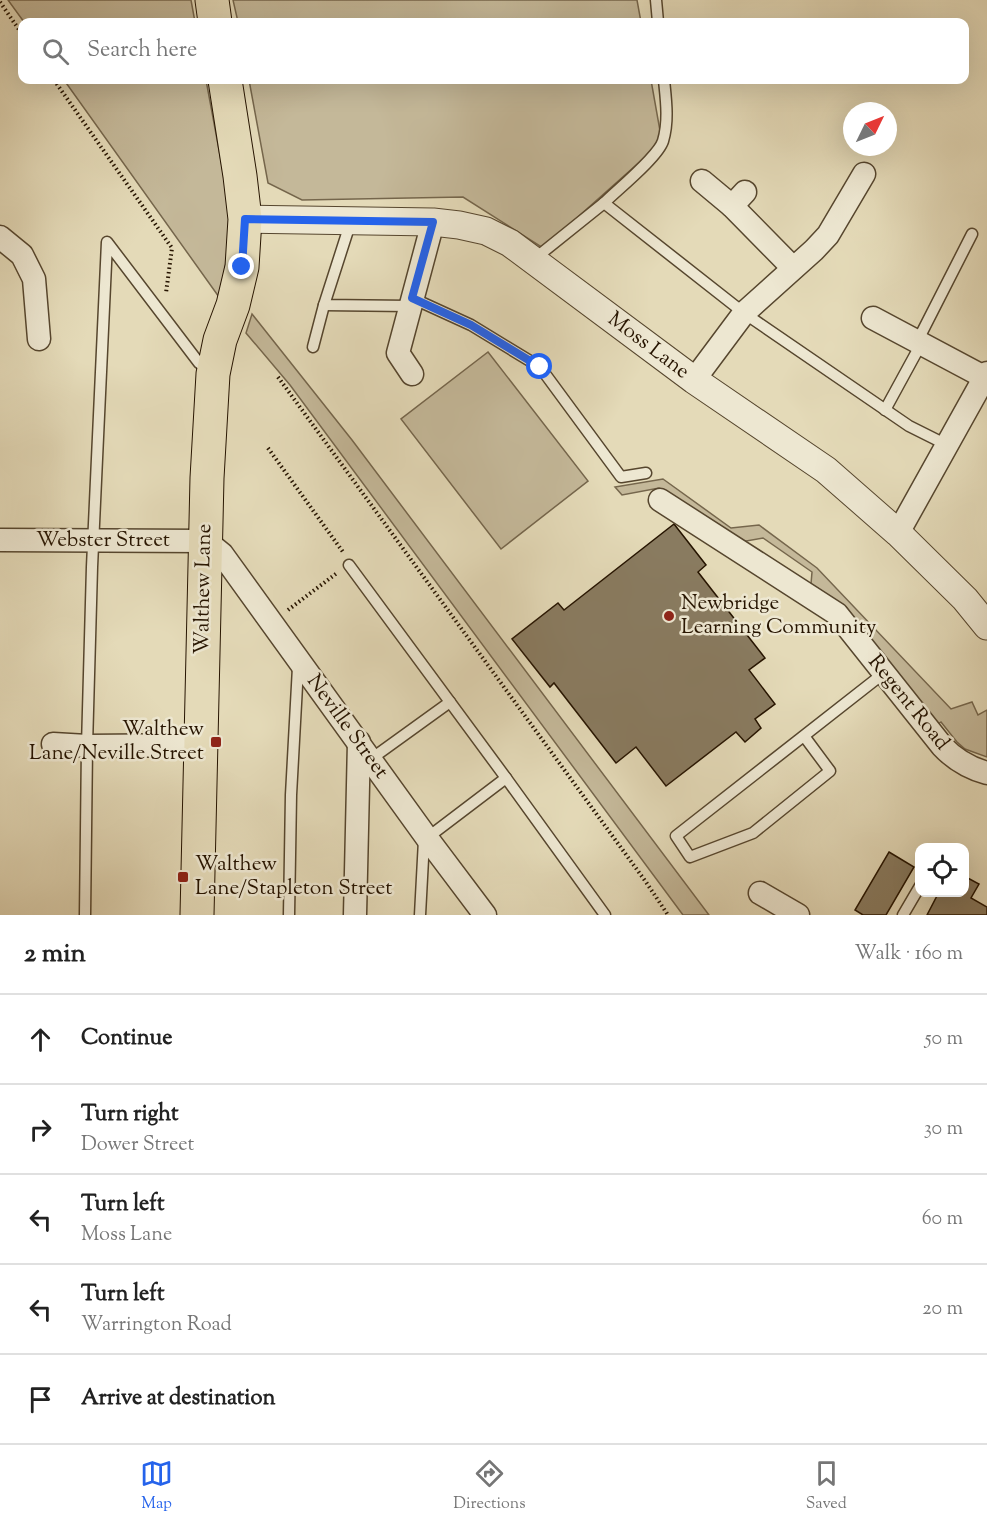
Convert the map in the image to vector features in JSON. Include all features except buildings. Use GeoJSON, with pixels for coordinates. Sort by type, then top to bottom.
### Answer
{"type":"FeatureCollection","features":[{"type":"Feature","properties":{"kind":"main road"},"geometry":{"type":"LineString","coordinates":[[212,0],[214,18]]}},
{"type":"Feature","properties":{"kind":"main road","name":"Walthew Lane"},"geometry":{"type":"LineString","coordinates":[[197,915],[207,477],[213,374],[220,340],[233,305],[242,267],[245,219],[226,84]]}},
{"type":"Feature","properties":{"kind":"street"},"geometry":{"type":"LineString","coordinates":[[694,380],[744,313],[814,250],[828,234],[864,174]]}},
{"type":"Feature","properties":{"kind":"street"},"geometry":{"type":"LineString","coordinates":[[702,181],[738,199],[793,268]]}},
{"type":"Feature","properties":{"kind":"street","name":"Moss Lane"},"geometry":{"type":"LineString","coordinates":[[245,219],[433,222],[486,231],[510,243],[694,380],[826,470],[898,533],[965,599],[987,626]]}},
{"type":"Feature","properties":{"kind":"street"},"geometry":{"type":"LineString","coordinates":[[412,374],[398,353],[433,222]]}},
{"type":"Feature","properties":{"kind":"street"},"geometry":{"type":"LineString","coordinates":[[0,237],[22,255],[34,279],[39,339]]}},
{"type":"Feature","properties":{"kind":"street"},"geometry":{"type":"LineString","coordinates":[[873,318],[986,375],[898,533]]}},
{"type":"Feature","properties":{"kind":"street","name":"Regent Road"},"geometry":{"type":"LineString","coordinates":[[660,500],[837,614],[922,723],[951,756],[974,769],[987,773]]}},
{"type":"Feature","properties":{"kind":"street","name":"Webster Street"},"geometry":{"type":"LineString","coordinates":[[0,540],[206,541]]}},
{"type":"Feature","properties":{"kind":"street","name":"Neville Street"},"geometry":{"type":"LineString","coordinates":[[206,541],[222,554],[298,661],[486,915]]}},
{"type":"Feature","properties":{"kind":"street"},"geometry":{"type":"LineString","coordinates":[[53,744],[200,745]]}},
{"type":"Feature","properties":{"kind":"street"},"geometry":{"type":"LineString","coordinates":[[355,915],[365,751]]}},
{"type":"Feature","properties":{"kind":"street"},"geometry":{"type":"LineString","coordinates":[[760,893],[798,915]]}},
{"type":"Feature","properties":{"kind":"lane"},"geometry":{"type":"LineString","coordinates":[[656,0],[658,18]]}},
{"type":"Feature","properties":{"kind":"lane"},"geometry":{"type":"LineString","coordinates":[[533,260],[604,203],[656,153],[662,142],[667,109],[664,84]]}},
{"type":"Feature","properties":{"kind":"lane"},"geometry":{"type":"LineString","coordinates":[[604,203],[744,313],[909,426],[947,445]]}},
{"type":"Feature","properties":{"kind":"lane"},"geometry":{"type":"LineString","coordinates":[[313,347],[351,221]]}},
{"type":"Feature","properties":{"kind":"lane"},"geometry":{"type":"LineString","coordinates":[[885,410],[972,234]]}},
{"type":"Feature","properties":{"kind":"lane"},"geometry":{"type":"LineString","coordinates":[[85,915],[93,541],[107,242],[199,363],[213,374]]}},
{"type":"Feature","properties":{"kind":"lane"},"geometry":{"type":"LineString","coordinates":[[324,305],[411,302],[471,325],[540,367],[621,477],[646,473]]}},
{"type":"Feature","properties":{"kind":"lane"},"geometry":{"type":"LineString","coordinates":[[349,565],[605,915]]}},
{"type":"Feature","properties":{"kind":"lane"},"geometry":{"type":"LineString","coordinates":[[289,915],[291,795],[298,661]]}},
{"type":"Feature","properties":{"kind":"lane"},"geometry":{"type":"LineString","coordinates":[[804,736],[830,771],[753,833],[690,857],[676,836],[884,673]]}},
{"type":"Feature","properties":{"kind":"lane"},"geometry":{"type":"LineString","coordinates":[[365,751],[450,702]]}},
{"type":"Feature","properties":{"kind":"lane"},"geometry":{"type":"LineString","coordinates":[[420,915],[426,836],[506,778]]}},
{"type":"Feature","properties":{"kind":"lane"},"geometry":{"type":"LineString","coordinates":[[903,915],[915,895]]}},
{"type":"Feature","properties":{"kind":"path"},"geometry":{"type":"LineString","coordinates":[[0,2],[18,28]]}},
{"type":"Feature","properties":{"kind":"path"},"geometry":{"type":"LineString","coordinates":[[57,84],[172,248],[163,315]]}},
{"type":"Feature","properties":{"kind":"path"},"geometry":{"type":"LineString","coordinates":[[278,377],[668,915]]}},
{"type":"Feature","properties":{"kind":"path"},"geometry":{"type":"LineString","coordinates":[[268,448],[349,560],[349,565],[295,604]]}},
{"type":"Feature","properties":{"kind":"shaded area"},"geometry":{"type":"Polygon","coordinates":[[[8,0],[191,0],[194,18],[21,18],[8,0]]]}},
{"type":"Feature","properties":{"kind":"shaded area"},"geometry":{"type":"Polygon","coordinates":[[[233,0],[637,0],[640,18],[237,18],[233,0]]]}},
{"type":"Feature","properties":{"kind":"shaded area"},"geometry":{"type":"Polygon","coordinates":[[[67,84],[207,84],[232,220],[219,297],[67,84]]]}},
{"type":"Feature","properties":{"kind":"shaded area"},"geometry":{"type":"Polygon","coordinates":[[[250,84],[652,84],[662,142],[543,248],[463,197],[302,200],[268,183],[250,84]]]}},
{"type":"Feature","properties":{"kind":"shaded area"},"geometry":{"type":"Polygon","coordinates":[[[252,314],[352,440],[709,915],[683,915],[290,385],[246,333],[252,314]]]}},
{"type":"Feature","properties":{"kind":"shaded area"},"geometry":{"type":"Polygon","coordinates":[[[488,352],[588,481],[501,549],[401,419],[488,352]]]}},
{"type":"Feature","properties":{"kind":"shaded area"},"geometry":{"type":"Polygon","coordinates":[[[663,479],[731,528],[759,525],[817,568],[951,709],[972,702],[978,715],[987,710],[987,757],[965,749],[941,722],[935,726],[846,607],[811,584],[812,572],[763,538],[735,543],[659,488],[622,495],[615,487],[663,479]]]}},
{"type":"Feature","properties":{"kind":"place","name":"Newbridge Learning Community"},"geometry":{"type":"Point","coordinates":[669,616]}},
{"type":"Feature","properties":{"kind":"place","name":"Walthew Lane/Neville Street"},"geometry":{"type":"Point","coordinates":[216,742]}},
{"type":"Feature","properties":{"kind":"place","name":"Walthew Lane/Stapleton Street"},"geometry":{"type":"Point","coordinates":[183,877]}},
{"type":"Feature","properties":{"kind":"route"},"geometry":{"type":"LineString","coordinates":[[242,267],[245,219],[433,222],[412,298],[471,325],[540,367]]}}]}
